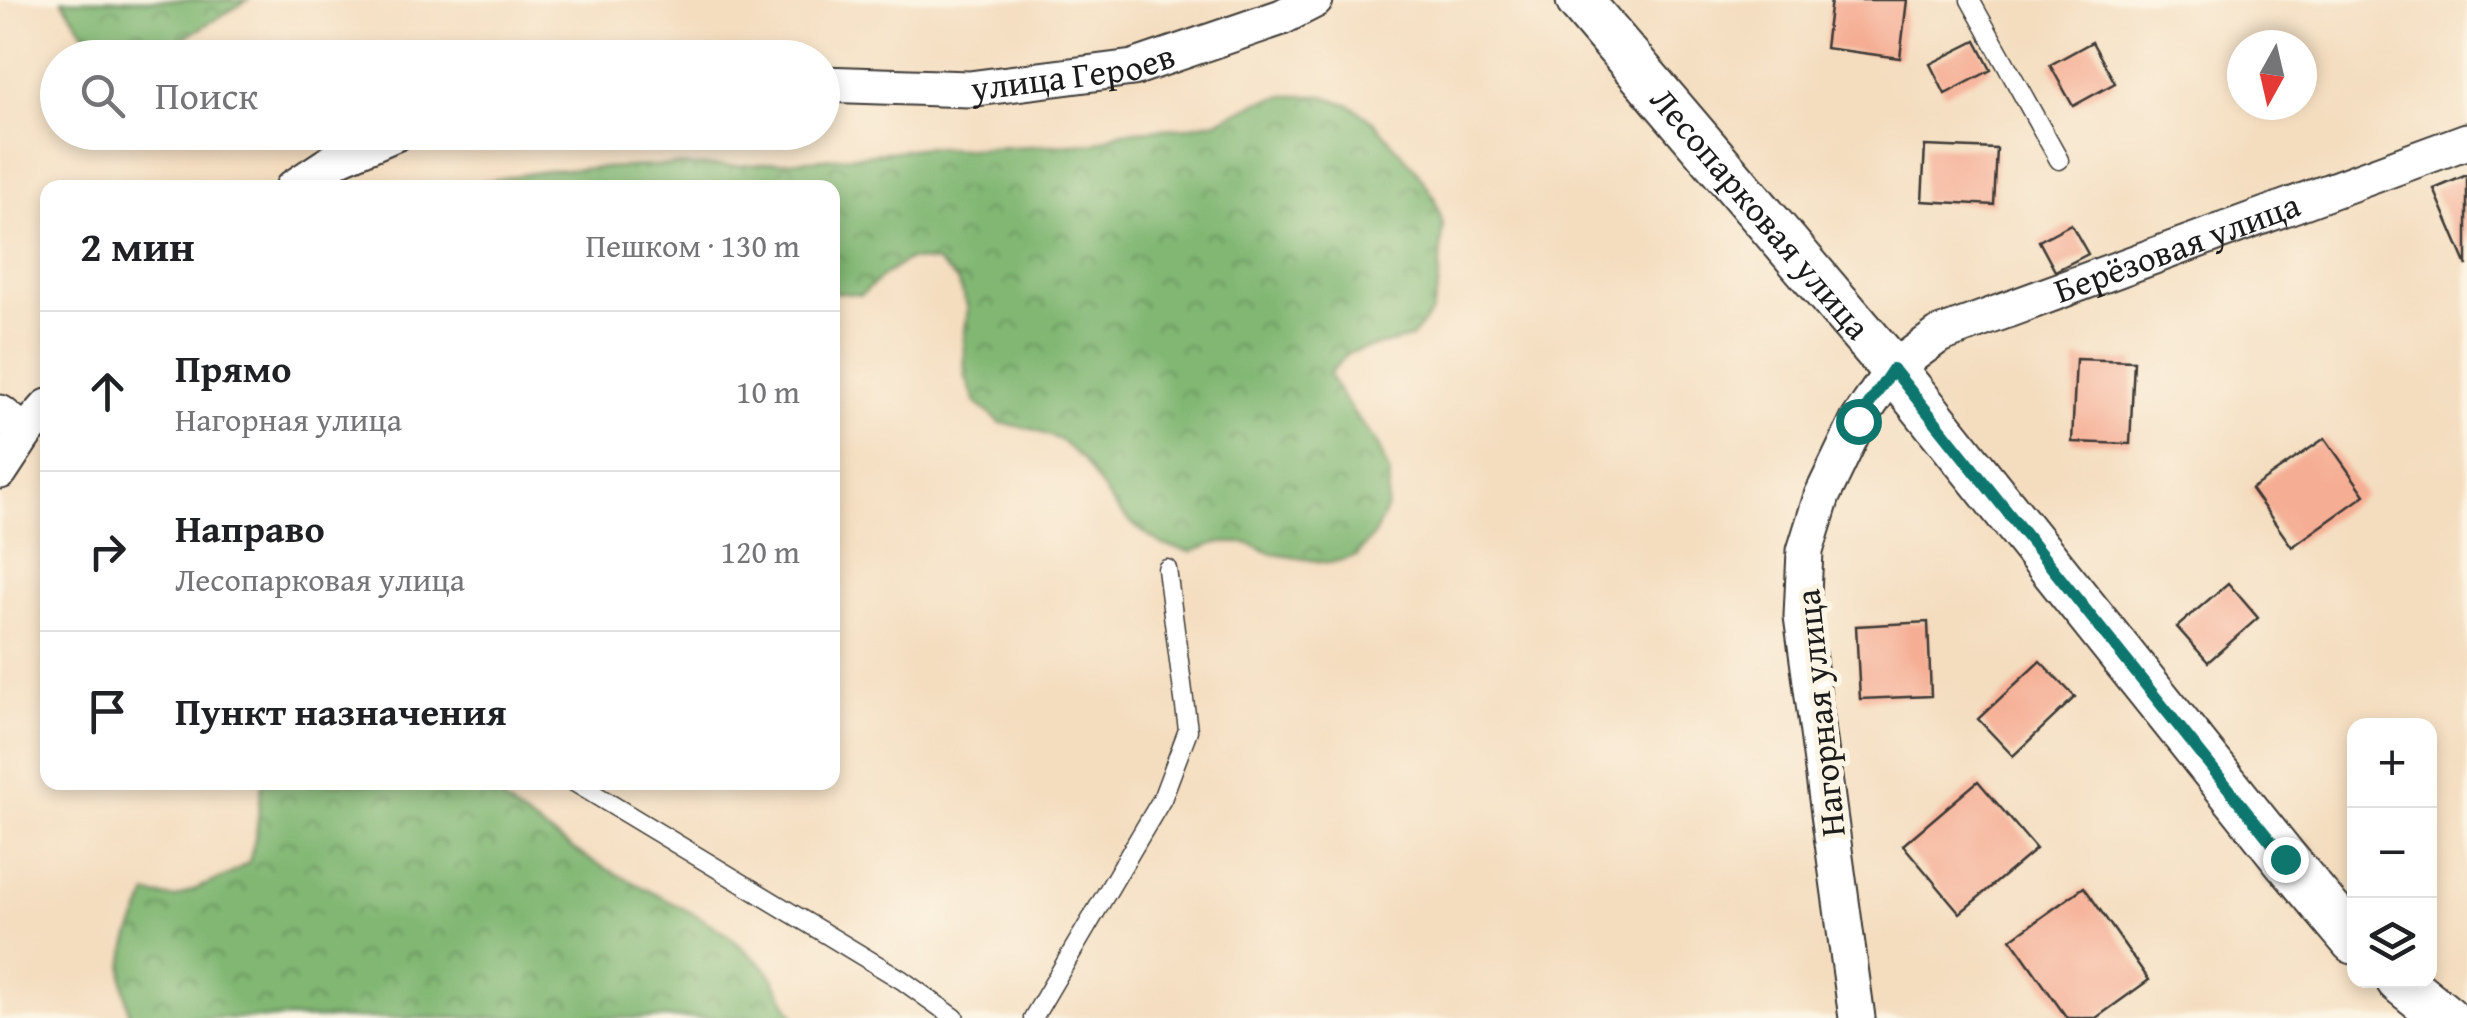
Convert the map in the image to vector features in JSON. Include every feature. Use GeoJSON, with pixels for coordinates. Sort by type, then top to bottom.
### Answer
{"type":"FeatureCollection","features":[{"type":"Feature","properties":{"kind":"street","name":"улица Героев"},"geometry":{"type":"LineString","coordinates":[[840,85],[969,89],[1134,68],[1282,18],[1314,0]]}},
{"type":"Feature","properties":{"kind":"street","name":"Лесопарковая улица"},"geometry":{"type":"LineString","coordinates":[[1579,0],[1893,369],[2347,933]]}},
{"type":"Feature","properties":{"kind":"street","name":"Берёзовая улица"},"geometry":{"type":"LineString","coordinates":[[1893,369],[1939,334],[2467,141]]}},
{"type":"Feature","properties":{"kind":"street"},"geometry":{"type":"LineString","coordinates":[[305,180],[354,150]]}},
{"type":"Feature","properties":{"kind":"street","name":"Нагорная улица"},"geometry":{"type":"LineString","coordinates":[[1857,1018],[1802,616],[1805,551],[1822,496],[1858,421],[1893,369]]}},
{"type":"Feature","properties":{"kind":"street"},"geometry":{"type":"LineString","coordinates":[[0,471],[27,423]]}},
{"type":"Feature","properties":{"kind":"street"},"geometry":{"type":"LineString","coordinates":[[2409,988],[2446,1018]]}},
{"type":"Feature","properties":{"kind":"lane"},"geometry":{"type":"LineString","coordinates":[[1970,0],[2058,160]]}},
{"type":"Feature","properties":{"kind":"lane"},"geometry":{"type":"LineString","coordinates":[[1033,1018],[1162,799],[1188,730],[1168,569]]}},
{"type":"Feature","properties":{"kind":"lane"},"geometry":{"type":"LineString","coordinates":[[587,790],[902,980],[955,1018]]}},
{"type":"Feature","properties":{"kind":"green space"},"geometry":{"type":"Polygon","coordinates":[[[62,0],[248,0],[181,40],[89,40],[62,0]]]}},
{"type":"Feature","properties":{"kind":"green space"},"geometry":{"type":"Polygon","coordinates":[[[1285,96],[1323,96],[1350,105],[1374,122],[1416,170],[1433,195],[1443,225],[1438,289],[1431,314],[1411,338],[1348,353],[1329,374],[1379,447],[1390,476],[1387,507],[1375,533],[1357,556],[1330,563],[1273,554],[1247,543],[1217,543],[1191,552],[1163,545],[1116,508],[1082,459],[1060,440],[1001,423],[976,403],[965,375],[968,308],[957,280],[937,262],[909,259],[861,295],[840,293],[840,180],[493,180],[549,170],[733,166],[925,147],[1095,143],[1123,132],[1188,127],[1220,120],[1258,102],[1285,96]]]}},
{"type":"Feature","properties":{"kind":"green space"},"geometry":{"type":"Polygon","coordinates":[[[261,790],[490,790],[590,860],[728,935],[768,970],[795,1018],[129,1018],[123,978],[125,956],[148,894],[174,898],[225,877],[249,862],[261,790]]]}},
{"type":"Feature","properties":{"kind":"building"},"geometry":{"type":"Polygon","coordinates":[[[1831,0],[1907,0],[1900,58],[1825,48],[1831,0]]]}},
{"type":"Feature","properties":{"kind":"building"},"geometry":{"type":"Polygon","coordinates":[[[1976,41],[1991,70],[1945,94],[1930,64],[1976,41]]]}},
{"type":"Feature","properties":{"kind":"building"},"geometry":{"type":"Polygon","coordinates":[[[2092,42],[2115,83],[2073,106],[2050,65],[2092,42]]]}},
{"type":"Feature","properties":{"kind":"building"},"geometry":{"type":"Polygon","coordinates":[[[1925,146],[1997,149],[1994,205],[1922,201],[1925,146]]]}},
{"type":"Feature","properties":{"kind":"building"},"geometry":{"type":"Polygon","coordinates":[[[2467,175],[2467,266],[2434,189],[2467,175]]]}},
{"type":"Feature","properties":{"kind":"building"},"geometry":{"type":"Polygon","coordinates":[[[2071,224],[2088,254],[2055,271],[2039,241],[2071,224]]]}},
{"type":"Feature","properties":{"kind":"building"},"geometry":{"type":"Polygon","coordinates":[[[2076,359],[2134,361],[2130,444],[2072,442],[2076,359]]]}},
{"type":"Feature","properties":{"kind":"building"},"geometry":{"type":"Polygon","coordinates":[[[2325,438],[2365,495],[2292,547],[2251,489],[2325,438]]]}},
{"type":"Feature","properties":{"kind":"building"},"geometry":{"type":"Polygon","coordinates":[[[2228,583],[2258,618],[2208,662],[2177,627],[2228,583]]]}},
{"type":"Feature","properties":{"kind":"building"},"geometry":{"type":"Polygon","coordinates":[[[1928,622],[1931,696],[1860,699],[1856,626],[1928,622]]]}},
{"type":"Feature","properties":{"kind":"building"},"geometry":{"type":"Polygon","coordinates":[[[2040,661],[2075,697],[2013,756],[1978,719],[2040,661]]]}},
{"type":"Feature","properties":{"kind":"building"},"geometry":{"type":"Polygon","coordinates":[[[1978,781],[2036,849],[1960,913],[1903,845],[1978,781]]]}},
{"type":"Feature","properties":{"kind":"building"},"geometry":{"type":"Polygon","coordinates":[[[2084,887],[2149,980],[2096,1018],[2067,1018],[2011,939],[2084,887]]]}},
{"type":"Feature","properties":{"kind":"route"},"geometry":{"type":"LineString","coordinates":[[1858,421],[1893,369],[2285,859]]}}]}
